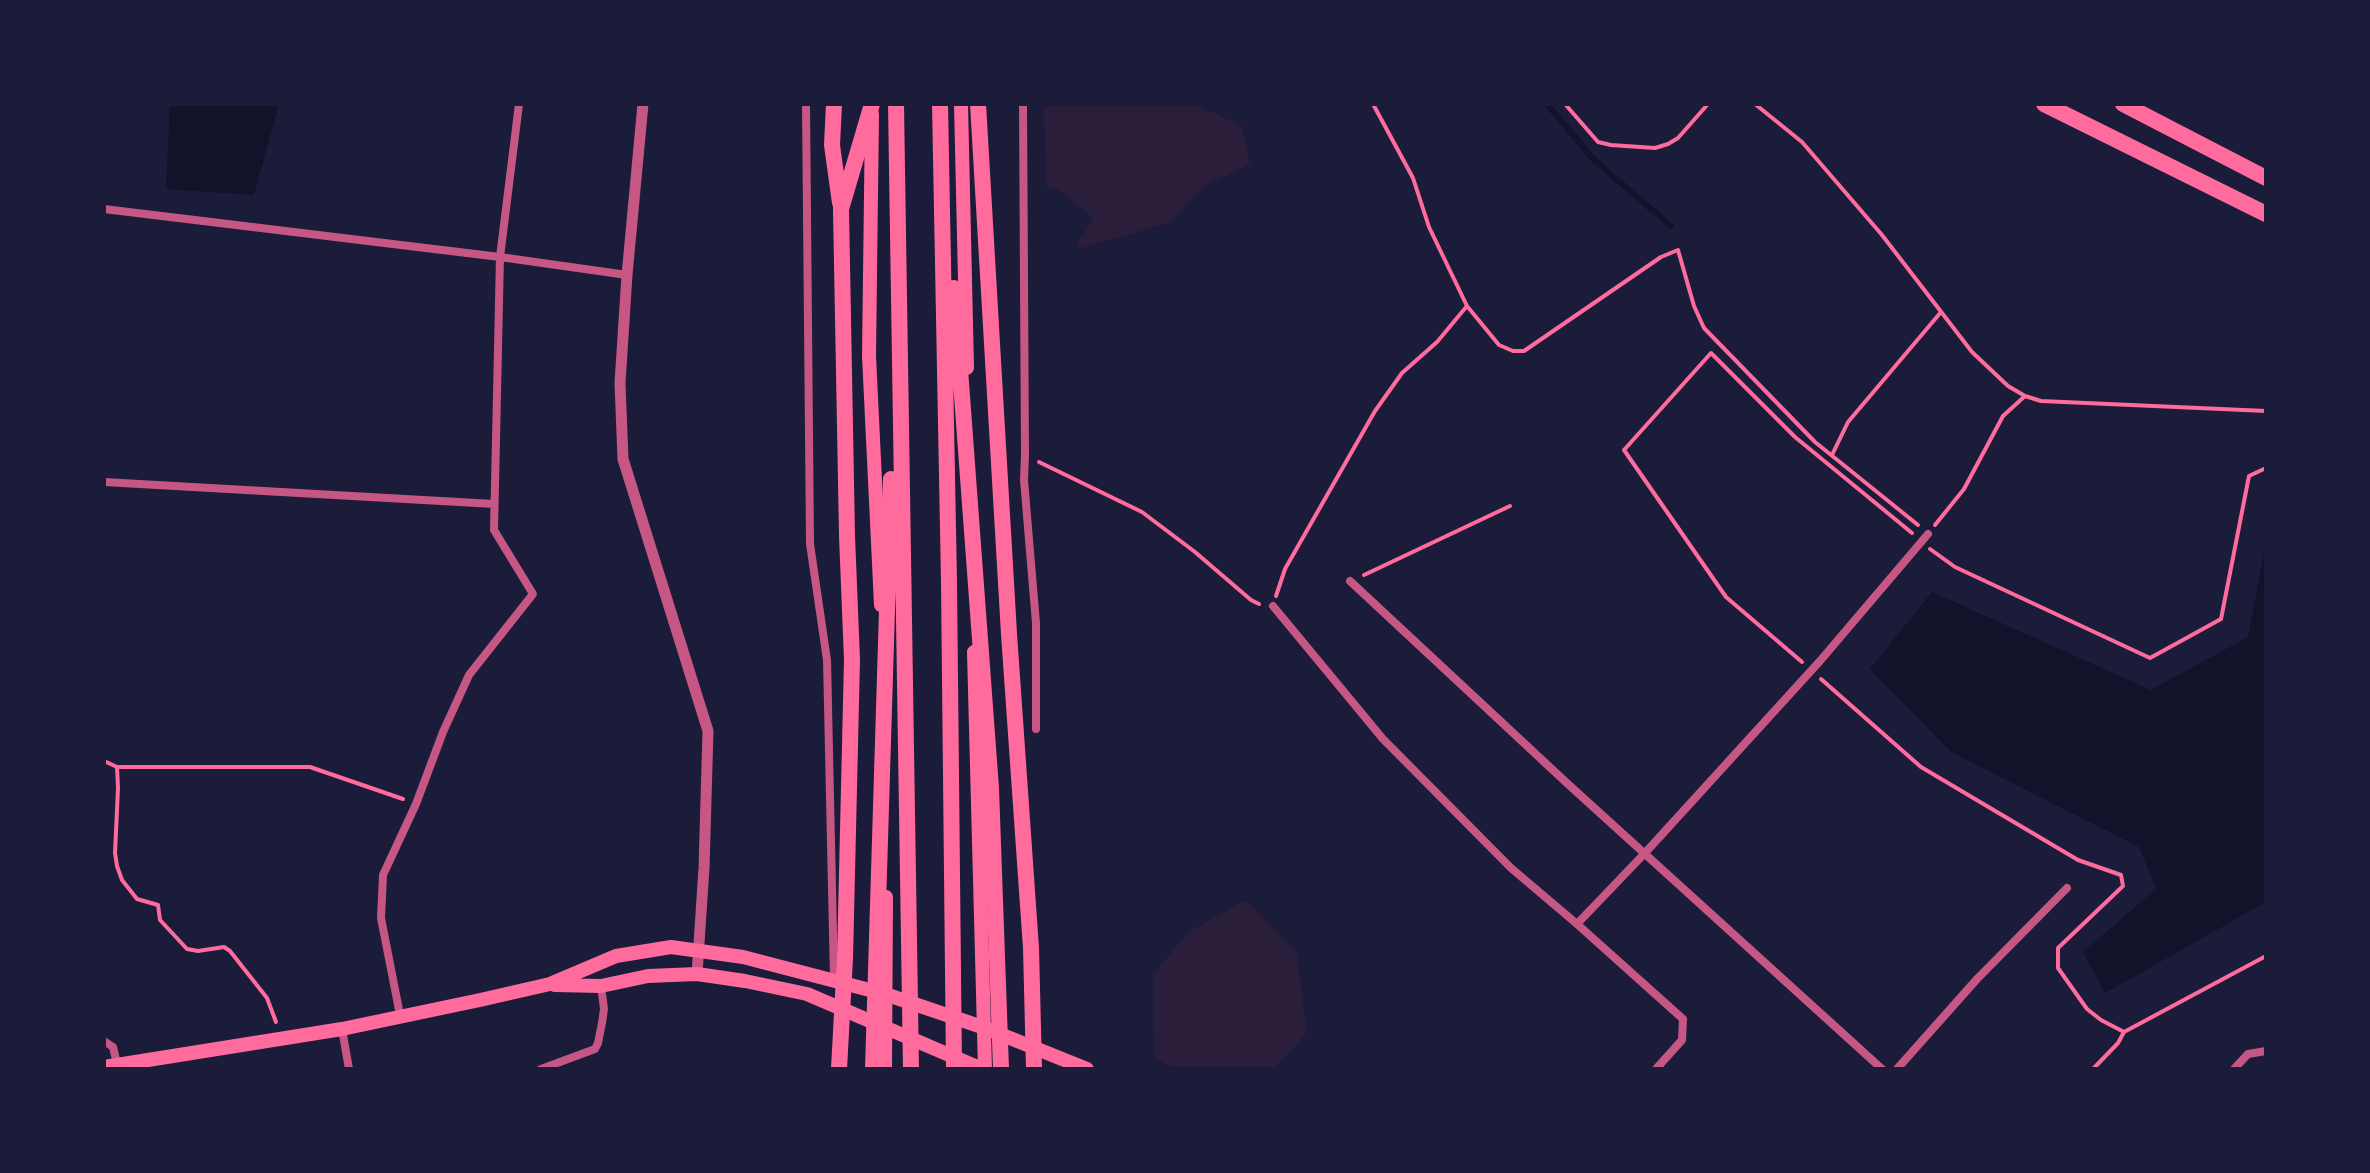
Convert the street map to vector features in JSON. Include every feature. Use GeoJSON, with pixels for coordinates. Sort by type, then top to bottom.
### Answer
{"type":"FeatureCollection","features":[{"type":"Feature","properties":{"kind":"highway"},"geometry":{"type":"LineString","coordinates":[[834,104],[832,145],[841,209],[852,660],[845,958],[839,1069]]}},
{"type":"Feature","properties":{"kind":"highway"},"geometry":{"type":"LineString","coordinates":[[841,209],[872,104]]}},
{"type":"Feature","properties":{"kind":"highway"},"geometry":{"type":"LineString","coordinates":[[896,104],[911,1069]]}},
{"type":"Feature","properties":{"kind":"highway"},"geometry":{"type":"LineString","coordinates":[[978,104],[1008,618],[1031,933],[1034,1069]]}},
{"type":"Feature","properties":{"kind":"highway"},"geometry":{"type":"LineString","coordinates":[[2044,104],[2266,214]]}},
{"type":"Feature","properties":{"kind":"highway"},"geometry":{"type":"LineString","coordinates":[[2123,104],[2266,178]]}},
{"type":"Feature","properties":{"kind":"highway"},"geometry":{"type":"LineString","coordinates":[[940,111],[954,1069]]}},
{"type":"Feature","properties":{"kind":"highway"},"geometry":{"type":"LineString","coordinates":[[940,111],[991,788],[1001,1069]]}},
{"type":"Feature","properties":{"kind":"highway"},"geometry":{"type":"LineString","coordinates":[[873,1069],[890,508],[899,333]]}},
{"type":"Feature","properties":{"kind":"main road"},"geometry":{"type":"LineString","coordinates":[[872,104],[869,356],[888,731],[885,1069]]}},
{"type":"Feature","properties":{"kind":"main road"},"geometry":{"type":"LineString","coordinates":[[550,984],[601,986],[648,976],[697,974],[807,994],[984,1069],[961,104]]}},
{"type":"Feature","properties":{"kind":"main road"},"geometry":{"type":"LineString","coordinates":[[111,1065],[342,1029],[550,984],[616,956],[671,947],[743,957],[834,979],[985,1028],[1087,1069]]}},
{"type":"Feature","properties":{"kind":"street"},"geometry":{"type":"LineString","coordinates":[[400,1015],[381,918],[383,875],[469,675],[533,594],[494,530],[500,257],[519,104]]}},
{"type":"Feature","properties":{"kind":"street"},"geometry":{"type":"LineString","coordinates":[[643,104],[620,383],[623,459],[708,731],[697,974]]}},
{"type":"Feature","properties":{"kind":"street"},"geometry":{"type":"LineString","coordinates":[[806,104],[810,544],[827,660],[834,979]]}},
{"type":"Feature","properties":{"kind":"street"},"geometry":{"type":"LineString","coordinates":[[1023,104],[1024,480],[1036,623],[1036,729]]}},
{"type":"Feature","properties":{"kind":"street"},"geometry":{"type":"LineString","coordinates":[[104,209],[627,275]]}},
{"type":"Feature","properties":{"kind":"street"},"geometry":{"type":"LineString","coordinates":[[104,482],[494,504]]}},
{"type":"Feature","properties":{"kind":"street"},"geometry":{"type":"LineString","coordinates":[[1577,924],[1812,670],[1928,534]]}},
{"type":"Feature","properties":{"kind":"street"},"geometry":{"type":"LineString","coordinates":[[1350,581],[1882,1069]]}},
{"type":"Feature","properties":{"kind":"street"},"geometry":{"type":"LineString","coordinates":[[1273,606],[1383,739],[1511,868],[1683,1019],[1682,1040],[1656,1069]]}},
{"type":"Feature","properties":{"kind":"street"},"geometry":{"type":"LineString","coordinates":[[1897,1069],[1977,979],[2067,888]]}},
{"type":"Feature","properties":{"kind":"street"},"geometry":{"type":"LineString","coordinates":[[541,1069],[595,1049],[604,1009],[601,986]]}},
{"type":"Feature","properties":{"kind":"street"},"geometry":{"type":"LineString","coordinates":[[342,1029],[349,1069]]}},
{"type":"Feature","properties":{"kind":"street"},"geometry":{"type":"LineString","coordinates":[[104,1041],[113,1047],[111,1065]]}},
{"type":"Feature","properties":{"kind":"street"},"geometry":{"type":"LineString","coordinates":[[2234,1069],[2248,1054],[2266,1051]]}},
{"type":"Feature","properties":{"kind":"path"},"geometry":{"type":"LineString","coordinates":[[1373,104],[1413,178],[1429,227],[1467,306],[1499,345],[1513,351],[1524,351],[1661,257],[1678,250],[1694,306],[1704,328],[1815,442],[1928,534],[1964,489],[2003,416],[2025,396]]}},
{"type":"Feature","properties":{"kind":"path"},"geometry":{"type":"LineString","coordinates":[[1565,104],[1598,142],[1655,148],[1678,138],[1708,104]]}},
{"type":"Feature","properties":{"kind":"path"},"geometry":{"type":"LineString","coordinates":[[1755,104],[1802,142],[1882,235],[1980,360],[2008,386],[2041,401],[2266,411]]}},
{"type":"Feature","properties":{"kind":"path"},"geometry":{"type":"LineString","coordinates":[[1025,455],[1142,512],[1251,600],[1273,606],[1285,569],[1375,411],[1402,373],[1437,342],[1467,306]]}},
{"type":"Feature","properties":{"kind":"path"},"geometry":{"type":"LineString","coordinates":[[1832,455],[1848,422],[1941,312]]}},
{"type":"Feature","properties":{"kind":"path"},"geometry":{"type":"LineString","coordinates":[[2124,1032],[2087,1009],[2058,968],[2058,948],[2123,886],[2121,875],[2078,860],[1921,767],[1726,597],[1624,450],[1711,353],[1795,437],[1921,543],[1955,567],[2150,658],[2221,619],[2249,476],[2266,468]]}},
{"type":"Feature","properties":{"kind":"path"},"geometry":{"type":"LineString","coordinates":[[1350,581],[1510,506]]}},
{"type":"Feature","properties":{"kind":"path"},"geometry":{"type":"LineString","coordinates":[[104,761],[117,767],[310,767],[416,804]]}},
{"type":"Feature","properties":{"kind":"path"},"geometry":{"type":"LineString","coordinates":[[117,767],[115,853],[122,880],[137,899],[158,905],[160,920],[187,949],[198,951],[224,947],[230,951],[267,998],[281,1038]]}},
{"type":"Feature","properties":{"kind":"path"},"geometry":{"type":"LineString","coordinates":[[2093,1069],[2118,1043],[2124,1032],[2266,956]]}},
{"type":"Feature","properties":{"kind":"shaded area"},"geometry":{"type":"Polygon","coordinates":[[[170,104],[279,104],[254,195],[166,189],[170,104]]]}},
{"type":"Feature","properties":{"kind":"shaded area"},"geometry":{"type":"Polygon","coordinates":[[[1044,104],[1194,104],[1242,126],[1250,164],[1206,185],[1169,223],[1078,249],[1080,239],[1094,218],[1059,190],[1046,186],[1044,104]]]}},
{"type":"Feature","properties":{"kind":"shaded area"},"geometry":{"type":"Polygon","coordinates":[[[2266,543],[2266,902],[2105,993],[2083,952],[2156,889],[2139,847],[1951,752],[1870,669],[1932,592],[2151,690],[2248,637],[2266,543]]]}},
{"type":"Feature","properties":{"kind":"shaded area"},"geometry":{"type":"Polygon","coordinates":[[[1246,900],[1297,953],[1307,1032],[1275,1069],[1174,1069],[1154,1057],[1153,974],[1188,932],[1246,900]]]}},
{"type":"Feature","properties":{"kind":"waterway"},"geometry":{"type":"LineString","coordinates":[[1547,104],[1594,160],[1671,226]]}}]}
